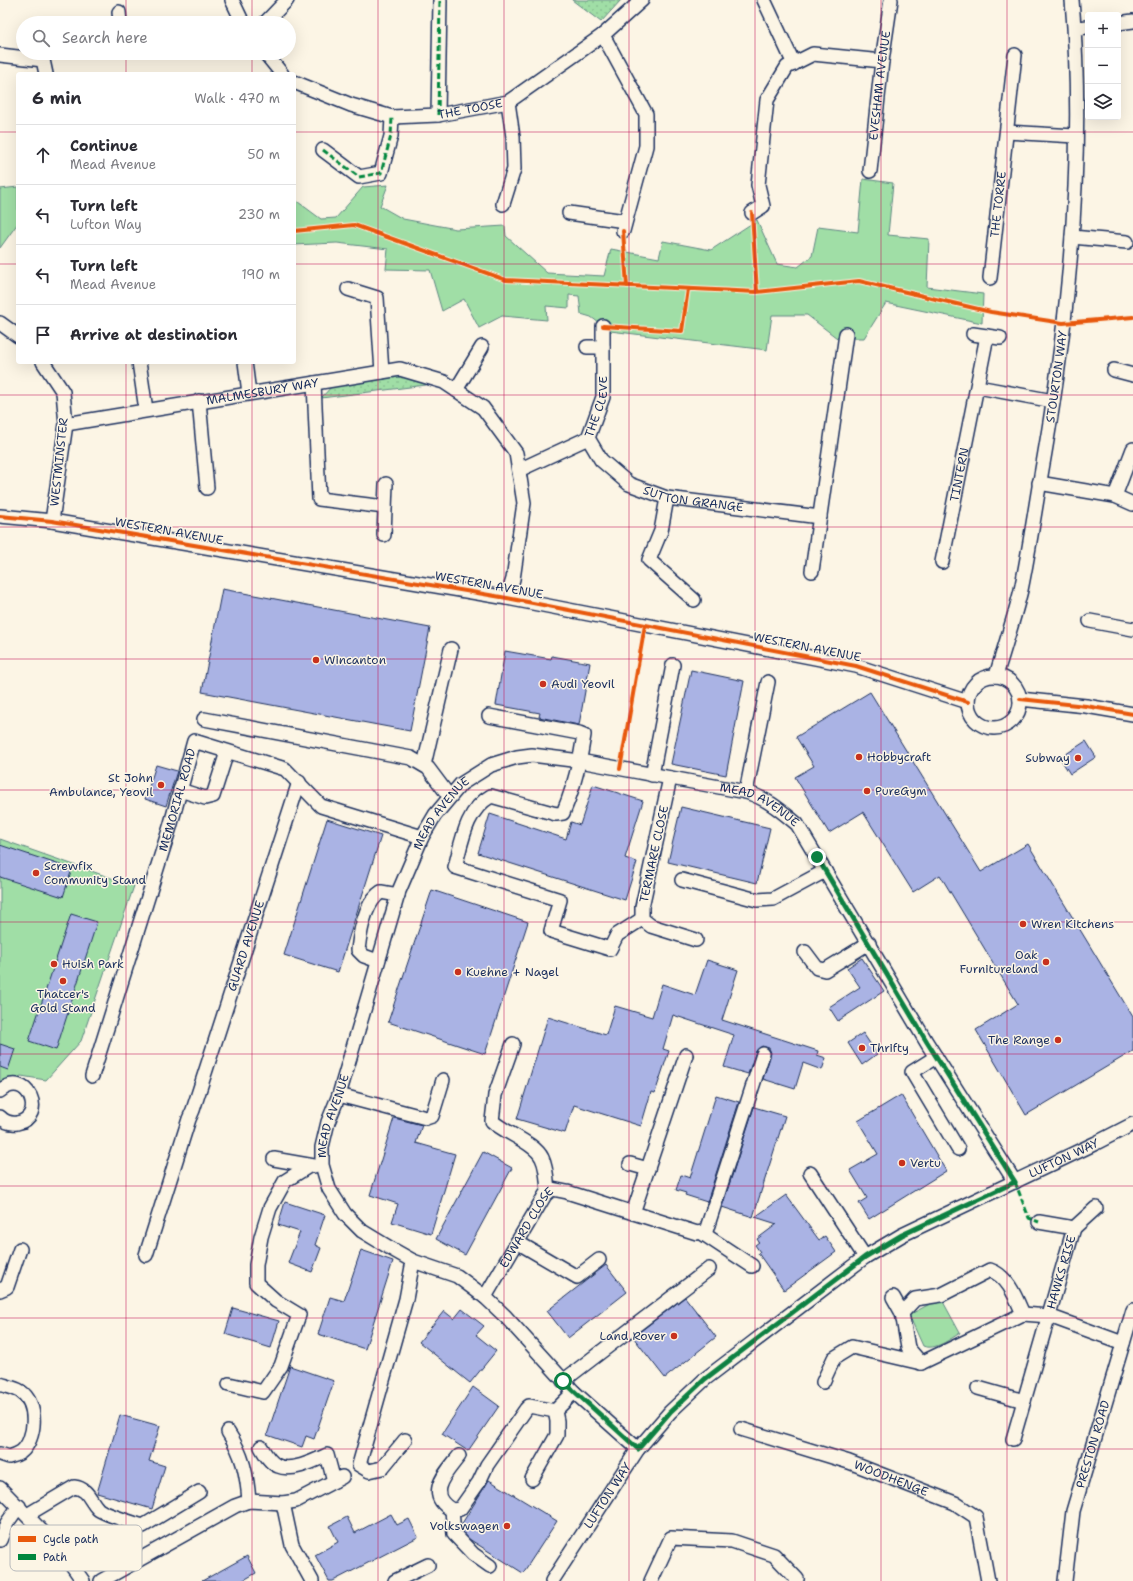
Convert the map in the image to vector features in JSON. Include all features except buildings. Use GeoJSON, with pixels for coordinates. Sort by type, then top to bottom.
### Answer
{"type":"FeatureCollection","features":[{"type":"Feature","properties":{"kind":"street"},"geometry":{"type":"LineString","coordinates":[[232,0],[240,16]]}},
{"type":"Feature","properties":{"kind":"street"},"geometry":{"type":"LineString","coordinates":[[273,16],[288,0]]}},
{"type":"Feature","properties":{"kind":"street"},"geometry":{"type":"LineString","coordinates":[[438,115],[440,0]]}},
{"type":"Feature","properties":{"kind":"street","name":"THE TOOSE"},"geometry":{"type":"LineString","coordinates":[[296,83],[351,105],[392,117],[438,115],[508,102],[602,35],[642,0]]}},
{"type":"Feature","properties":{"kind":"street"},"geometry":{"type":"LineString","coordinates":[[764,0],[794,64]]}},
{"type":"Feature","properties":{"kind":"street","name":"EVESHAM AVENUE"},"geometry":{"type":"LineString","coordinates":[[870,171],[882,61],[891,0]]}},
{"type":"Feature","properties":{"kind":"street","name":"STOURTON WAY"},"geometry":{"type":"LineString","coordinates":[[996,676],[1020,590],[1054,401],[1068,288],[1072,237],[1076,136],[1075,28],[1072,0]]}},
{"type":"Feature","properties":{"kind":"street"},"geometry":{"type":"LineString","coordinates":[[1121,23],[1133,21]]}},
{"type":"Feature","properties":{"kind":"street"},"geometry":{"type":"LineString","coordinates":[[1075,28],[1085,27]]}},
{"type":"Feature","properties":{"kind":"street"},"geometry":{"type":"LineString","coordinates":[[569,213],[624,226],[646,146],[646,114],[602,35]]}},
{"type":"Feature","properties":{"kind":"street"},"geometry":{"type":"LineString","coordinates":[[752,213],[763,206],[758,185],[767,100],[787,67],[813,54],[882,61]]}},
{"type":"Feature","properties":{"kind":"street"},"geometry":{"type":"LineString","coordinates":[[0,55],[16,55]]}},
{"type":"Feature","properties":{"kind":"street","name":"THE TORRE"},"geometry":{"type":"LineString","coordinates":[[987,277],[1007,132],[1015,55]]}},
{"type":"Feature","properties":{"kind":"street"},"geometry":{"type":"LineString","coordinates":[[46,72],[48,60]]}},
{"type":"Feature","properties":{"kind":"street"},"geometry":{"type":"LineString","coordinates":[[271,60],[280,72]]}},
{"type":"Feature","properties":{"kind":"street"},"geometry":{"type":"LineString","coordinates":[[503,204],[514,169],[513,137],[508,102]]}},
{"type":"Feature","properties":{"kind":"street"},"geometry":{"type":"LineString","coordinates":[[323,150],[359,178],[381,173],[391,136],[392,117]]}},
{"type":"Feature","properties":{"kind":"street"},"geometry":{"type":"LineString","coordinates":[[1007,132],[1076,136]]}},
{"type":"Feature","properties":{"kind":"street"},"geometry":{"type":"LineString","coordinates":[[1072,237],[1127,242]]}},
{"type":"Feature","properties":{"kind":"street"},"geometry":{"type":"LineString","coordinates":[[348,289],[377,298],[382,372]]}},
{"type":"Feature","properties":{"kind":"street"},"geometry":{"type":"LineString","coordinates":[[0,323],[16,335]]}},
{"type":"Feature","properties":{"kind":"street","name":"THE CLEVE"},"geometry":{"type":"LineString","coordinates":[[519,470],[588,438],[603,397],[603,326]]}},
{"type":"Feature","properties":{"kind":"street"},"geometry":{"type":"LineString","coordinates":[[812,571],[846,334]]}},
{"type":"Feature","properties":{"kind":"street"},"geometry":{"type":"LineString","coordinates":[[973,334],[1000,338]]}},
{"type":"Feature","properties":{"kind":"street","name":"TINTERN"},"geometry":{"type":"LineString","coordinates":[[942,562],[987,336]]}},
{"type":"Feature","properties":{"kind":"street"},"geometry":{"type":"LineString","coordinates":[[456,390],[482,347]]}},
{"type":"Feature","properties":{"kind":"street"},"geometry":{"type":"LineString","coordinates":[[587,347],[603,347]]}},
{"type":"Feature","properties":{"kind":"street","name":"WESTMINSTER"},"geometry":{"type":"LineString","coordinates":[[44,364],[63,392],[66,424],[52,521]]}},
{"type":"Feature","properties":{"kind":"street"},"geometry":{"type":"LineString","coordinates":[[139,364],[146,410]]}},
{"type":"Feature","properties":{"kind":"street"},"geometry":{"type":"LineString","coordinates":[[245,364],[249,393]]}},
{"type":"Feature","properties":{"kind":"street","name":"MALMESBURY WAY"},"geometry":{"type":"LineString","coordinates":[[66,424],[400,369],[444,382],[483,408],[516,453],[524,503],[513,579],[507,598]]}},
{"type":"Feature","properties":{"kind":"street"},"geometry":{"type":"LineString","coordinates":[[1114,370],[1133,374]]}},
{"type":"Feature","properties":{"kind":"street"},"geometry":{"type":"LineString","coordinates":[[314,383],[319,499],[385,507]]}},
{"type":"Feature","properties":{"kind":"street"},"geometry":{"type":"LineString","coordinates":[[978,387],[1054,401]]}},
{"type":"Feature","properties":{"kind":"street"},"geometry":{"type":"LineString","coordinates":[[199,401],[207,488]]}},
{"type":"Feature","properties":{"kind":"street","name":"SUTTON GRANGE"},"geometry":{"type":"LineString","coordinates":[[588,438],[601,460],[629,484],[667,498],[820,518]]}},
{"type":"Feature","properties":{"kind":"street"},"geometry":{"type":"LineString","coordinates":[[1115,496],[1133,449]]}},
{"type":"Feature","properties":{"kind":"street"},"geometry":{"type":"LineString","coordinates":[[1039,483],[1115,496],[1133,504]]}},
{"type":"Feature","properties":{"kind":"street"},"geometry":{"type":"LineString","coordinates":[[384,535],[386,484]]}},
{"type":"Feature","properties":{"kind":"street"},"geometry":{"type":"LineString","coordinates":[[667,498],[661,531],[649,560],[694,600]]}},
{"type":"Feature","properties":{"kind":"street","name":"WESTERN AVENUE"},"geometry":{"type":"LineString","coordinates":[[0,516],[52,521],[507,598],[856,666],[968,702]]}},
{"type":"Feature","properties":{"kind":"street"},"geometry":{"type":"LineString","coordinates":[[1090,621],[1132,625]]}},
{"type":"Feature","properties":{"kind":"street"},"geometry":{"type":"LineString","coordinates":[[424,765],[451,649]]}},
{"type":"Feature","properties":{"kind":"street"},"geometry":{"type":"LineString","coordinates":[[652,775],[673,666]]}},
{"type":"Feature","properties":{"kind":"street"},"geometry":{"type":"LineString","coordinates":[[996,676],[1003,678],[1015,686],[1020,699],[1017,715],[1013,721],[999,728],[991,728],[978,722],[972,716],[968,702],[974,686],[980,680],[996,676]]}},
{"type":"Feature","properties":{"kind":"street"},"geometry":{"type":"LineString","coordinates":[[746,792],[768,682]]}},
{"type":"Feature","properties":{"kind":"street"},"geometry":{"type":"LineString","coordinates":[[1020,699],[1086,706],[1133,714]]}},
{"type":"Feature","properties":{"kind":"street"},"geometry":{"type":"LineString","coordinates":[[489,716],[579,733],[584,736],[580,762],[563,813],[556,814],[490,796],[480,802],[471,814],[455,867],[560,900],[551,931],[610,949],[617,935],[642,920]]}},
{"type":"Feature","properties":{"kind":"street"},"geometry":{"type":"LineString","coordinates":[[204,719],[411,758],[424,765],[432,772],[449,796]]}},
{"type":"Feature","properties":{"kind":"street","name":"MEMORIAL ROAD"},"geometry":{"type":"LineString","coordinates":[[92,1076],[194,741],[285,769],[321,806],[422,837]]}},
{"type":"Feature","properties":{"kind":"street"},"geometry":{"type":"LineString","coordinates":[[180,790],[205,798],[212,796],[227,752]]}},
{"type":"Feature","properties":{"kind":"street","name":"MEAD AVENUE"},"geometry":{"type":"LineString","coordinates":[[638,1449],[574,1392],[506,1317],[485,1297],[457,1276],[413,1261],[362,1231],[345,1214],[316,1166],[328,1122],[340,1095],[398,895],[422,837],[435,814],[449,796],[461,784],[486,768],[517,756],[532,755],[670,778],[746,792],[762,797],[798,824],[936,1057],[1015,1182]]}},
{"type":"Feature","properties":{"kind":"street","name":"TERMARE CLOSE"},"geometry":{"type":"LineString","coordinates":[[670,778],[642,907],[642,920],[651,926],[696,940]]}},
{"type":"Feature","properties":{"kind":"street","name":"GUARD AVENUE"},"geometry":{"type":"LineString","coordinates":[[146,1255],[188,1119],[193,1110],[299,782]]}},
{"type":"Feature","properties":{"kind":"street"},"geometry":{"type":"LineString","coordinates":[[682,880],[757,900],[773,899],[826,871]]}},
{"type":"Feature","properties":{"kind":"street"},"geometry":{"type":"LineString","coordinates":[[378,961],[364,956],[358,950],[369,905],[374,896],[381,892],[398,895]]}},
{"type":"Feature","properties":{"kind":"street"},"geometry":{"type":"LineString","coordinates":[[805,952],[817,968],[825,970],[869,944]]}},
{"type":"Feature","properties":{"kind":"street"},"geometry":{"type":"LineString","coordinates":[[513,1044],[495,1095],[492,1121],[501,1129],[536,1150],[542,1158],[546,1172],[548,1192]]}},
{"type":"Feature","properties":{"kind":"street"},"geometry":{"type":"LineString","coordinates":[[752,1266],[702,1233],[709,1226],[763,1054]]}},
{"type":"Feature","properties":{"kind":"street"},"geometry":{"type":"LineString","coordinates":[[634,1213],[686,1055]]}},
{"type":"Feature","properties":{"kind":"street"},"geometry":{"type":"LineString","coordinates":[[936,1057],[912,1072],[958,1149]]}},
{"type":"Feature","properties":{"kind":"street"},"geometry":{"type":"LineString","coordinates":[[340,1095],[426,1118],[432,1116],[443,1080]]}},
{"type":"Feature","properties":{"kind":"street"},"geometry":{"type":"LineString","coordinates":[[0,1091],[9,1085],[21,1086],[30,1094],[32,1106],[31,1113],[21,1122],[8,1122],[0,1117]]}},
{"type":"Feature","properties":{"kind":"street","name":"LUFTON WAY"},"geometry":{"type":"LineString","coordinates":[[552,1581],[638,1449],[670,1412],[705,1379],[865,1257],[902,1235],[1133,1124]]}},
{"type":"Feature","properties":{"kind":"street"},"geometry":{"type":"LineString","coordinates":[[274,1159],[316,1166]]}},
{"type":"Feature","properties":{"kind":"street"},"geometry":{"type":"LineString","coordinates":[[630,1164],[648,1169]]}},
{"type":"Feature","properties":{"kind":"street"},"geometry":{"type":"LineString","coordinates":[[229,1384],[263,1392],[282,1366],[299,1315],[276,1301],[256,1283],[256,1265],[261,1237],[270,1208],[285,1181],[316,1166]]}},
{"type":"Feature","properties":{"kind":"street"},"geometry":{"type":"LineString","coordinates":[[810,1173],[865,1257]]}},
{"type":"Feature","properties":{"kind":"street","name":"EDWARD CLOSE"},"geometry":{"type":"LineString","coordinates":[[485,1297],[548,1192],[552,1189],[567,1192],[697,1234],[702,1233]]}},
{"type":"Feature","properties":{"kind":"street","name":"HAWKS RISE"},"geometry":{"type":"LineString","coordinates":[[1013,1439],[1074,1228],[1096,1208]]}},
{"type":"Feature","properties":{"kind":"street","name":"HAWKS RISE"},"geometry":{"type":"LineString","coordinates":[[1039,1222],[1074,1228]]}},
{"type":"Feature","properties":{"kind":"street"},"geometry":{"type":"LineString","coordinates":[[518,1242],[577,1277],[599,1260]]}},
{"type":"Feature","properties":{"kind":"street"},"geometry":{"type":"LineString","coordinates":[[0,1290],[7,1287],[20,1249]]}},
{"type":"Feature","properties":{"kind":"street"},"geometry":{"type":"LineString","coordinates":[[405,1440],[382,1468],[368,1471],[359,1465],[406,1299],[413,1261]]}},
{"type":"Feature","properties":{"kind":"street"},"geometry":{"type":"LineString","coordinates":[[563,1381],[709,1269]]}},
{"type":"Feature","properties":{"kind":"street"},"geometry":{"type":"LineString","coordinates":[[823,1382],[834,1358],[852,1347],[921,1363],[1023,1314],[1013,1292],[999,1273],[990,1270],[942,1295],[915,1299],[902,1313]]}},
{"type":"Feature","properties":{"kind":"street"},"geometry":{"type":"LineString","coordinates":[[893,1297],[902,1313],[908,1348],[921,1363]]}},
{"type":"Feature","properties":{"kind":"street","name":"PRESTON ROAD"},"geometry":{"type":"LineString","coordinates":[[1065,1581],[1073,1511],[1133,1310]]}},
{"type":"Feature","properties":{"kind":"street","name":"HAWKS RISE"},"geometry":{"type":"LineString","coordinates":[[1023,1314],[1049,1316],[1123,1343]]}},
{"type":"Feature","properties":{"kind":"street"},"geometry":{"type":"LineString","coordinates":[[0,1384],[20,1391],[32,1406],[34,1414],[31,1435],[22,1452],[9,1457],[0,1454]]}},
{"type":"Feature","properties":{"kind":"street"},"geometry":{"type":"LineString","coordinates":[[978,1388],[1024,1401]]}},
{"type":"Feature","properties":{"kind":"street"},"geometry":{"type":"LineString","coordinates":[[452,1510],[460,1509],[479,1482],[487,1465],[529,1406],[534,1406],[549,1412],[555,1411],[574,1392]]}},
{"type":"Feature","properties":{"kind":"street"},"geometry":{"type":"LineString","coordinates":[[532,1478],[557,1435],[555,1411]]}},
{"type":"Feature","properties":{"kind":"street","name":"WOODHENGE"},"geometry":{"type":"LineString","coordinates":[[741,1429],[849,1462],[954,1503],[976,1517],[988,1581]]}},
{"type":"Feature","properties":{"kind":"street"},"geometry":{"type":"LineString","coordinates":[[228,1432],[238,1448],[242,1460],[247,1479],[250,1501]]}},
{"type":"Feature","properties":{"kind":"street"},"geometry":{"type":"LineString","coordinates":[[142,1558],[235,1506],[250,1501],[283,1503],[296,1501],[338,1479],[327,1455],[313,1462],[291,1467],[278,1466],[268,1458],[261,1447]]}},
{"type":"Feature","properties":{"kind":"street"},"geometry":{"type":"LineString","coordinates":[[459,1456],[441,1480],[438,1488],[438,1494],[452,1510],[454,1534],[472,1554],[490,1566]]}},
{"type":"Feature","properties":{"kind":"street"},"geometry":{"type":"LineString","coordinates":[[0,1540],[7,1523],[23,1510],[74,1487],[81,1488],[88,1493],[99,1510],[140,1525]]}},
{"type":"Feature","properties":{"kind":"street"},"geometry":{"type":"LineString","coordinates":[[0,1488],[37,1525]]}},
{"type":"Feature","properties":{"kind":"street"},"geometry":{"type":"LineString","coordinates":[[142,1526],[199,1492]]}},
{"type":"Feature","properties":{"kind":"street"},"geometry":{"type":"LineString","coordinates":[[283,1503],[292,1544],[312,1581]]}},
{"type":"Feature","properties":{"kind":"street"},"geometry":{"type":"LineString","coordinates":[[651,1581],[671,1538],[732,1541],[774,1555],[797,1579],[796,1581]]}},
{"type":"Feature","properties":{"kind":"street"},"geometry":{"type":"LineString","coordinates":[[395,1581],[428,1565]]}},
{"type":"Feature","properties":{"kind":"street"},"geometry":{"type":"LineString","coordinates":[[76,1571],[83,1581]]}},
{"type":"Feature","properties":{"kind":"street"},"geometry":{"type":"LineString","coordinates":[[101,1581],[119,1571]]}},
{"type":"Feature","properties":{"kind":"green space"},"geometry":{"type":"Polygon","coordinates":[[[572,0],[621,0],[601,22],[572,0]]]}},
{"type":"Feature","properties":{"kind":"green space"},"geometry":{"type":"Polygon","coordinates":[[[863,179],[893,183],[888,235],[929,239],[927,287],[983,294],[982,323],[886,303],[864,338],[837,338],[807,315],[772,315],[767,350],[610,331],[591,317],[581,314],[579,296],[569,295],[569,308],[546,306],[547,320],[502,316],[479,328],[464,299],[442,311],[430,270],[386,269],[388,249],[337,243],[296,245],[296,200],[321,219],[336,218],[363,187],[388,185],[380,206],[403,219],[456,229],[505,226],[506,236],[547,273],[604,276],[611,249],[659,258],[663,241],[711,250],[757,220],[777,264],[798,267],[812,256],[818,227],[858,232],[863,179]]]}},
{"type":"Feature","properties":{"kind":"green space"},"geometry":{"type":"Polygon","coordinates":[[[16,187],[16,226],[0,248],[0,189],[16,187]]]}},
{"type":"Feature","properties":{"kind":"green space"},"geometry":{"type":"Polygon","coordinates":[[[400,376],[425,382],[426,385],[321,398],[333,385],[369,377],[400,376]]]}},
{"type":"Feature","properties":{"kind":"green space","name":"Huish Park"},"geometry":{"type":"Polygon","coordinates":[[[0,839],[134,886],[81,1041],[46,1080],[21,1076],[0,1084],[0,839]]]}},
{"type":"Feature","properties":{"kind":"green space"},"geometry":{"type":"Polygon","coordinates":[[[941,1298],[960,1333],[937,1346],[923,1346],[909,1315],[941,1298]]]}},
{"type":"Feature","properties":{"kind":"marked path"},"geometry":{"type":"LineString","coordinates":[[438,115],[440,0]]}},
{"type":"Feature","properties":{"kind":"marked path"},"geometry":{"type":"LineString","coordinates":[[323,150],[359,177],[381,173],[391,136],[392,117]]}},
{"type":"Feature","properties":{"kind":"marked path"},"geometry":{"type":"LineString","coordinates":[[1015,1182],[1029,1218],[1039,1222]]}},
{"type":"Feature","properties":{"kind":"cycle path"},"geometry":{"type":"LineString","coordinates":[[752,213],[757,292]]}},
{"type":"Feature","properties":{"kind":"cycle path"},"geometry":{"type":"LineString","coordinates":[[296,231],[354,225],[506,280],[757,292],[859,281],[991,312],[1063,323],[1133,317]]}},
{"type":"Feature","properties":{"kind":"cycle path"},"geometry":{"type":"LineString","coordinates":[[623,231],[627,286]]}},
{"type":"Feature","properties":{"kind":"cycle path"},"geometry":{"type":"LineString","coordinates":[[603,326],[682,331],[688,289]]}},
{"type":"Feature","properties":{"kind":"cycle path"},"geometry":{"type":"LineString","coordinates":[[0,516],[52,521],[507,598],[856,666],[968,702]]}},
{"type":"Feature","properties":{"kind":"cycle path"},"geometry":{"type":"LineString","coordinates":[[620,769],[645,625]]}},
{"type":"Feature","properties":{"kind":"cycle path"},"geometry":{"type":"LineString","coordinates":[[1020,699],[1086,706],[1133,714]]}},
{"type":"Feature","properties":{"kind":"place","name":"Wincanton"},"geometry":{"type":"Point","coordinates":[316,660]}},
{"type":"Feature","properties":{"kind":"place","name":"Audi Yeovil"},"geometry":{"type":"Point","coordinates":[543,684]}},
{"type":"Feature","properties":{"kind":"place","name":"Hobbycraft"},"geometry":{"type":"Point","coordinates":[859,757]}},
{"type":"Feature","properties":{"kind":"place","name":"Subway"},"geometry":{"type":"Point","coordinates":[1078,758]}},
{"type":"Feature","properties":{"kind":"place","name":"St John Ambulance, Yeovil"},"geometry":{"type":"Point","coordinates":[161,785]}},
{"type":"Feature","properties":{"kind":"place","name":"PureGym"},"geometry":{"type":"Point","coordinates":[867,791]}},
{"type":"Feature","properties":{"kind":"place","name":"Screwfix Community Stand"},"geometry":{"type":"Point","coordinates":[36,873]}},
{"type":"Feature","properties":{"kind":"place","name":"Wren Kitchens"},"geometry":{"type":"Point","coordinates":[1023,924]}},
{"type":"Feature","properties":{"kind":"place","name":"Oak Furnitureland"},"geometry":{"type":"Point","coordinates":[1046,962]}},
{"type":"Feature","properties":{"kind":"place","name":"Huish Park"},"geometry":{"type":"Point","coordinates":[54,964]}},
{"type":"Feature","properties":{"kind":"place","name":"Kuehne + Nagel"},"geometry":{"type":"Point","coordinates":[458,972]}},
{"type":"Feature","properties":{"kind":"place","name":"Thatcer's Gold Stand"},"geometry":{"type":"Point","coordinates":[63,981]}},
{"type":"Feature","properties":{"kind":"place","name":"The Range"},"geometry":{"type":"Point","coordinates":[1058,1040]}},
{"type":"Feature","properties":{"kind":"place","name":"Thrifty"},"geometry":{"type":"Point","coordinates":[862,1048]}},
{"type":"Feature","properties":{"kind":"place","name":"Vertu"},"geometry":{"type":"Point","coordinates":[902,1163]}},
{"type":"Feature","properties":{"kind":"place","name":"Land Rover"},"geometry":{"type":"Point","coordinates":[674,1336]}},
{"type":"Feature","properties":{"kind":"place","name":"Volkswagen"},"geometry":{"type":"Point","coordinates":[507,1526]}},
{"type":"Feature","properties":{"kind":"route"},"geometry":{"type":"LineString","coordinates":[[563,1381],[638,1449],[670,1412],[705,1379],[865,1257],[902,1235],[1015,1182],[927,1042],[817,857]]}}]}
